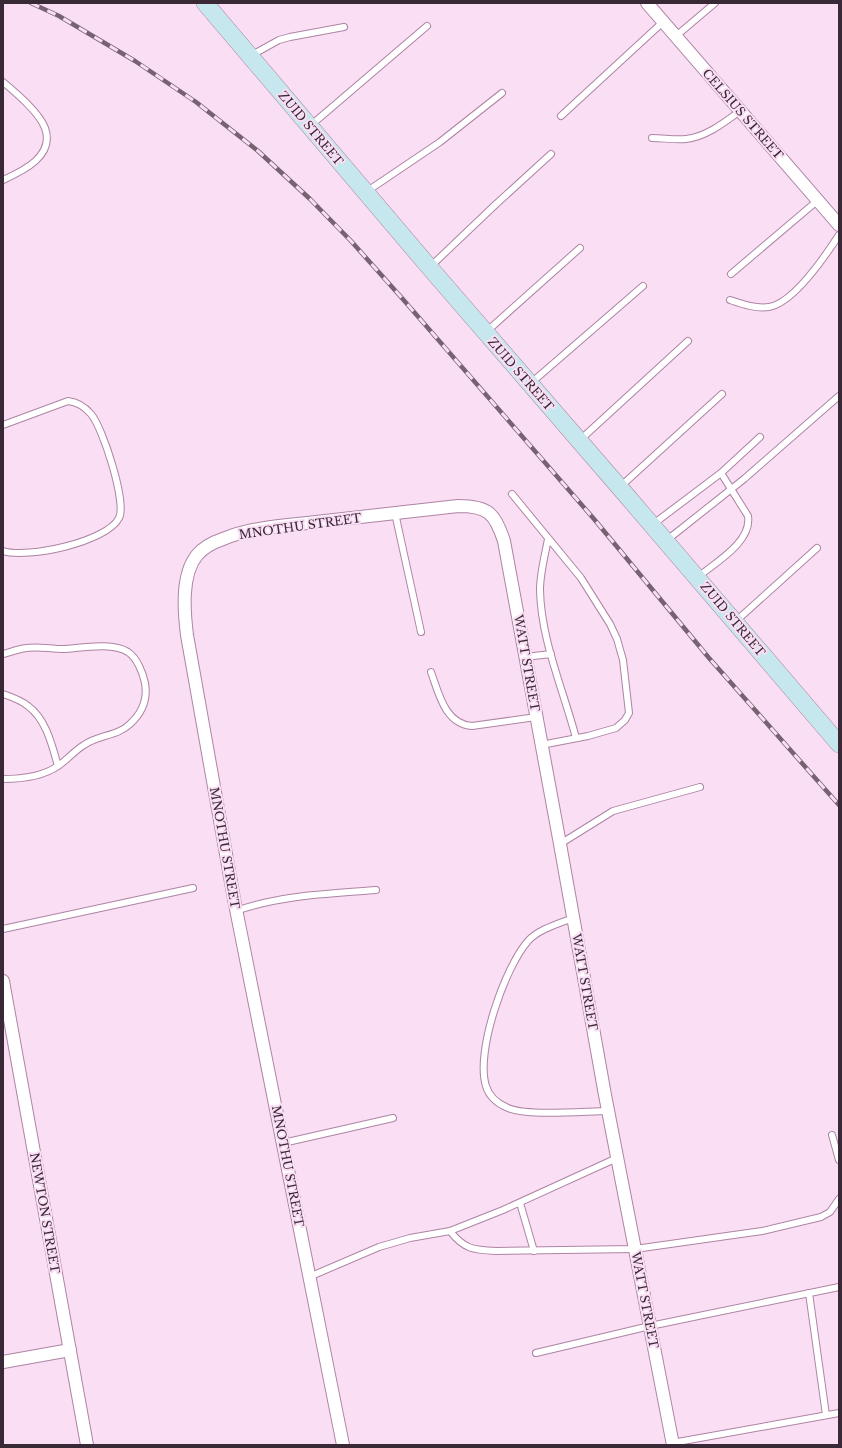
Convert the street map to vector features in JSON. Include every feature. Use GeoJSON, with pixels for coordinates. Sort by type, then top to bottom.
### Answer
{"type":"FeatureCollection","features":[{"type":"Feature","properties":{"kind":"street","name":"CELSIUS STREET"},"geometry":{"type":"LineString","coordinates":[[648,3],[839,225]]}},
{"type":"Feature","properties":{"kind":"street","name":"ZUID STREET"},"geometry":{"type":"LineString","coordinates":[[208,4],[250,56],[430,268],[620,487],[839,744]]}},
{"type":"Feature","properties":{"kind":"street","name":"MNOTHU STREET"},"geometry":{"type":"LineString","coordinates":[[343,1445],[236,912],[187,635],[184,600],[188,574],[198,554],[209,546],[223,538],[248,531],[458,506],[474,506],[485,510],[495,520]]}},
{"type":"Feature","properties":{"kind":"street","name":"WATT STREET"},"geometry":{"type":"LineString","coordinates":[[495,520],[501,532],[506,554],[608,1111],[672,1444]]}},
{"type":"Feature","properties":{"kind":"street","name":"NEWTON STREET"},"geometry":{"type":"LineString","coordinates":[[3,985],[87,1445]]}},
{"type":"Feature","properties":{"kind":"street"},"geometry":{"type":"LineString","coordinates":[[3,1362],[70,1350]]}},
{"type":"Feature","properties":{"kind":"lane"},"geometry":{"type":"LineString","coordinates":[[676,36],[715,3]]}},
{"type":"Feature","properties":{"kind":"lane"},"geometry":{"type":"LineString","coordinates":[[561,116],[663,22]]}},
{"type":"Feature","properties":{"kind":"lane"},"geometry":{"type":"LineString","coordinates":[[310,126],[427,26]]}},
{"type":"Feature","properties":{"kind":"lane"},"geometry":{"type":"LineString","coordinates":[[250,56],[279,40],[344,28]]}},
{"type":"Feature","properties":{"kind":"lane"},"geometry":{"type":"LineString","coordinates":[[3,82],[35,113],[45,127],[46,139],[43,152],[34,163],[22,172],[3,180]]}},
{"type":"Feature","properties":{"kind":"lane"},"geometry":{"type":"LineString","coordinates":[[366,192],[440,142],[502,93]]}},
{"type":"Feature","properties":{"kind":"lane"},"geometry":{"type":"LineString","coordinates":[[652,138],[679,139],[697,137],[740,111]]}},
{"type":"Feature","properties":{"kind":"lane"},"geometry":{"type":"LineString","coordinates":[[430,268],[494,206],[551,154]]}},
{"type":"Feature","properties":{"kind":"lane"},"geometry":{"type":"LineString","coordinates":[[731,274],[818,200]]}},
{"type":"Feature","properties":{"kind":"lane"},"geometry":{"type":"LineString","coordinates":[[730,300],[756,308],[778,304],[788,298],[812,274],[825,258],[839,234]]}},
{"type":"Feature","properties":{"kind":"lane"},"geometry":{"type":"LineString","coordinates":[[485,332],[580,248]]}},
{"type":"Feature","properties":{"kind":"lane"},"geometry":{"type":"LineString","coordinates":[[530,384],[643,286]]}},
{"type":"Feature","properties":{"kind":"lane"},"geometry":{"type":"LineString","coordinates":[[579,441],[688,341]]}},
{"type":"Feature","properties":{"kind":"lane"},"geometry":{"type":"LineString","coordinates":[[620,487],[722,394]]}},
{"type":"Feature","properties":{"kind":"lane"},"geometry":{"type":"LineString","coordinates":[[666,541],[732,489],[839,396]]}},
{"type":"Feature","properties":{"kind":"lane"},"geometry":{"type":"LineString","coordinates":[[3,425],[68,401],[74,402],[81,406],[91,414],[99,428],[109,452],[121,507],[119,518],[114,524],[94,537],[59,548],[36,552],[17,554],[3,551]]}},
{"type":"Feature","properties":{"kind":"lane"},"geometry":{"type":"LineString","coordinates":[[652,525],[721,473],[760,437]]}},
{"type":"Feature","properties":{"kind":"lane"},"geometry":{"type":"LineString","coordinates":[[697,578],[739,543],[747,531],[749,523],[748,516],[721,473]]}},
{"type":"Feature","properties":{"kind":"lane"},"geometry":{"type":"LineString","coordinates":[[512,494],[581,578],[610,624],[617,639],[623,660],[629,713],[625,720],[616,728],[588,736],[541,745]]}},
{"type":"Feature","properties":{"kind":"lane"},"geometry":{"type":"LineString","coordinates":[[395,513],[421,632]]}},
{"type":"Feature","properties":{"kind":"lane"},"geometry":{"type":"LineString","coordinates":[[548,539],[541,574],[540,590],[546,634],[576,738]]}},
{"type":"Feature","properties":{"kind":"lane"},"geometry":{"type":"LineString","coordinates":[[735,622],[817,548]]}},
{"type":"Feature","properties":{"kind":"lane"},"geometry":{"type":"LineString","coordinates":[[3,654],[25,648],[120,648],[129,652],[134,658],[145,681],[146,694],[145,703],[141,711],[130,725],[119,732],[88,742],[58,766],[41,774],[29,777],[3,779]]}},
{"type":"Feature","properties":{"kind":"lane"},"geometry":{"type":"LineString","coordinates":[[525,657],[551,654]]}},
{"type":"Feature","properties":{"kind":"lane"},"geometry":{"type":"LineString","coordinates":[[431,672],[447,711],[455,720],[463,725],[472,726],[536,717]]}},
{"type":"Feature","properties":{"kind":"lane"},"geometry":{"type":"LineString","coordinates":[[3,694],[25,703],[37,715],[44,725],[58,766]]}},
{"type":"Feature","properties":{"kind":"lane"},"geometry":{"type":"LineString","coordinates":[[560,844],[613,811],[700,788]]}},
{"type":"Feature","properties":{"kind":"lane"},"geometry":{"type":"LineString","coordinates":[[3,929],[193,888]]}},
{"type":"Feature","properties":{"kind":"lane"},"geometry":{"type":"LineString","coordinates":[[236,912],[258,904],[290,898],[376,890]]}},
{"type":"Feature","properties":{"kind":"lane"},"geometry":{"type":"LineString","coordinates":[[573,918],[540,931],[529,940],[518,953],[498,997],[488,1037],[483,1069],[484,1077],[486,1087],[494,1100],[507,1108],[528,1112],[608,1111]]}},
{"type":"Feature","properties":{"kind":"lane"},"geometry":{"type":"LineString","coordinates":[[283,1143],[393,1118]]}},
{"type":"Feature","properties":{"kind":"lane"},"geometry":{"type":"LineString","coordinates":[[832,1135],[839,1160]]}},
{"type":"Feature","properties":{"kind":"lane"},"geometry":{"type":"LineString","coordinates":[[309,1277],[379,1247],[410,1238],[450,1231],[520,1203],[617,1158]]}},
{"type":"Feature","properties":{"kind":"lane"},"geometry":{"type":"LineString","coordinates":[[450,1231],[464,1246],[496,1251],[635,1249],[801,1223],[821,1217],[830,1212],[839,1199]]}},
{"type":"Feature","properties":{"kind":"lane"},"geometry":{"type":"LineString","coordinates":[[520,1203],[534,1251]]}},
{"type":"Feature","properties":{"kind":"lane"},"geometry":{"type":"LineString","coordinates":[[536,1353],[650,1326],[839,1287]]}},
{"type":"Feature","properties":{"kind":"lane"},"geometry":{"type":"LineString","coordinates":[[809,1293],[826,1415]]}},
{"type":"Feature","properties":{"kind":"lane"},"geometry":{"type":"LineString","coordinates":[[672,1444],[839,1413]]}},
{"type":"Feature","properties":{"kind":"railway"},"geometry":{"type":"LineString","coordinates":[[31,3],[59,16],[135,61],[196,102],[258,151],[310,199],[351,241],[401,297],[594,519],[709,658],[839,805]]}}]}
